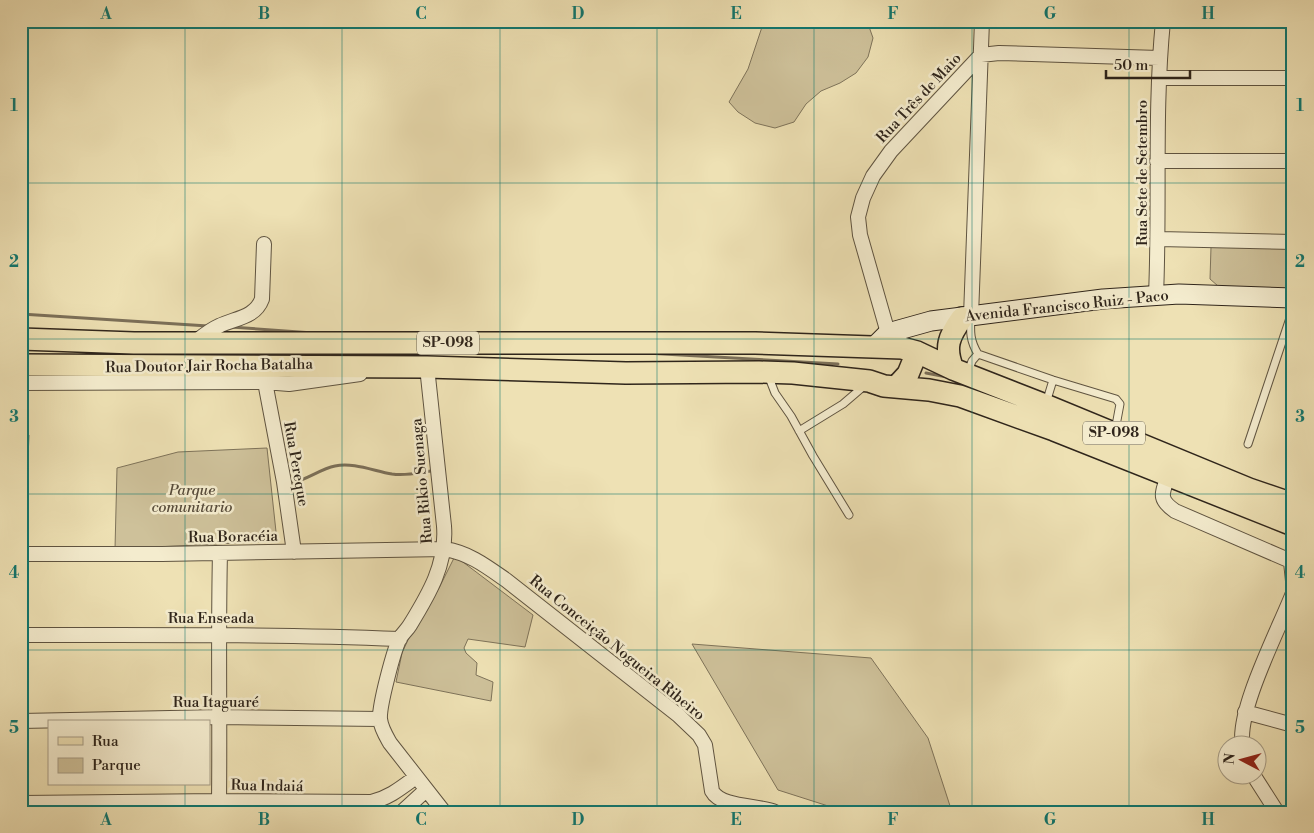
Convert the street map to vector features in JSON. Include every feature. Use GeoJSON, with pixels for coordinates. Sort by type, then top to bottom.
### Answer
{"type":"FeatureCollection","features":[{"type":"Feature","properties":{"kind":"main road"},"geometry":{"type":"LineString","coordinates":[[960,372],[949,360],[948,346],[954,329],[967,317]]}},
{"type":"Feature","properties":{"kind":"main road","name":"SP-098"},"geometry":{"type":"LineString","coordinates":[[21,340],[134,343],[756,343],[881,340],[917,352],[960,372],[1249,489],[1293,504]]}},
{"type":"Feature","properties":{"kind":"main road"},"geometry":{"type":"LineString","coordinates":[[870,381],[865,377],[864,364],[867,355],[881,340]]}},
{"type":"Feature","properties":{"kind":"main road"},"geometry":{"type":"LineString","coordinates":[[590,372],[641,362],[646,353],[637,342]]}},
{"type":"Feature","properties":{"kind":"main road"},"geometry":{"type":"LineString","coordinates":[[896,387],[908,374],[917,352]]}},
{"type":"Feature","properties":{"kind":"main road","name":"SP-098"},"geometry":{"type":"LineString","coordinates":[[21,365],[427,367],[590,372],[767,372],[870,381],[896,387],[929,390],[960,396],[1054,430],[1293,525]]}},
{"type":"Feature","properties":{"kind":"street"},"geometry":{"type":"LineString","coordinates":[[967,317],[982,21]]}},
{"type":"Feature","properties":{"kind":"street","name":"Rua Sete de Setembro"},"geometry":{"type":"LineString","coordinates":[[1156,295],[1159,238],[1157,162],[1163,21]]}},
{"type":"Feature","properties":{"kind":"street","name":"Rua Três de Maio"},"geometry":{"type":"LineString","coordinates":[[881,340],[860,235],[858,217],[863,198],[873,176],[891,151],[981,55],[999,53],[1160,58]]}},
{"type":"Feature","properties":{"kind":"street"},"geometry":{"type":"LineString","coordinates":[[1160,78],[1293,78]]}},
{"type":"Feature","properties":{"kind":"street"},"geometry":{"type":"LineString","coordinates":[[1157,162],[1293,161]]}},
{"type":"Feature","properties":{"kind":"street"},"geometry":{"type":"LineString","coordinates":[[1159,238],[1293,242]]}},
{"type":"Feature","properties":{"kind":"street"},"geometry":{"type":"LineString","coordinates":[[195,342],[221,325],[247,316],[260,306],[262,299],[264,244]]}},
{"type":"Feature","properties":{"kind":"street","name":"Avenida Francisco Ruiz - Paco"},"geometry":{"type":"LineString","coordinates":[[881,340],[931,321],[1103,299],[1156,295],[1293,298]]}},
{"type":"Feature","properties":{"kind":"street"},"geometry":{"type":"LineString","coordinates":[[917,352],[931,321]]}},
{"type":"Feature","properties":{"kind":"street","name":"Rua Rikio Suenaga"},"geometry":{"type":"LineString","coordinates":[[427,367],[444,526],[444,549],[434,584],[409,627],[400,638],[383,696],[380,719],[383,731],[390,744],[444,812]]}},
{"type":"Feature","properties":{"kind":"street","name":"Rua Doutor Jair Rocha Batalha"},"geometry":{"type":"LineString","coordinates":[[21,383],[265,382],[289,384],[306,383],[397,368]]}},
{"type":"Feature","properties":{"kind":"street","name":"Rua Pereque"},"geometry":{"type":"LineString","coordinates":[[265,382],[284,482],[294,552]]}},
{"type":"Feature","properties":{"kind":"street"},"geometry":{"type":"LineString","coordinates":[[1168,476],[1162,494],[1168,506],[1292,559],[1293,581]]}},
{"type":"Feature","properties":{"kind":"street","name":"Rua Boracéia"},"geometry":{"type":"LineString","coordinates":[[21,554],[444,549]]}},
{"type":"Feature","properties":{"kind":"street","name":"Rua Conceição Nogueira Ribeiro"},"geometry":{"type":"LineString","coordinates":[[444,549],[459,551],[506,580],[678,715],[699,735],[705,745],[712,791],[715,796],[731,807]]}},
{"type":"Feature","properties":{"kind":"street"},"geometry":{"type":"LineString","coordinates":[[219,801],[218,634],[220,553]]}},
{"type":"Feature","properties":{"kind":"street"},"geometry":{"type":"LineString","coordinates":[[1241,736],[1245,712],[1293,593]]}},
{"type":"Feature","properties":{"kind":"street","name":"Rua Enseada"},"geometry":{"type":"LineString","coordinates":[[21,636],[218,634],[400,638]]}},
{"type":"Feature","properties":{"kind":"street"},"geometry":{"type":"LineString","coordinates":[[1245,712],[1293,725]]}},
{"type":"Feature","properties":{"kind":"street","name":"Rua Itaguaré"},"geometry":{"type":"LineString","coordinates":[[87,720],[220,718],[380,719]]}},
{"type":"Feature","properties":{"kind":"street","name":"Rua Itaguaré"},"geometry":{"type":"LineString","coordinates":[[21,721],[48,721]]}},
{"type":"Feature","properties":{"kind":"street","name":"Rua Indaiá"},"geometry":{"type":"LineString","coordinates":[[21,803],[219,801],[286,807],[371,802],[384,799],[395,793],[416,777]]}},
{"type":"Feature","properties":{"kind":"street"},"geometry":{"type":"LineString","coordinates":[[1260,786],[1277,812]]}},
{"type":"Feature","properties":{"kind":"street"},"geometry":{"type":"LineString","coordinates":[[402,812],[426,790]]}},
{"type":"Feature","properties":{"kind":"street"},"geometry":{"type":"LineString","coordinates":[[127,812],[144,802]]}},
{"type":"Feature","properties":{"kind":"street"},"geometry":{"type":"LineString","coordinates":[[731,807],[775,812]]}},
{"type":"Feature","properties":{"kind":"lane"},"geometry":{"type":"LineString","coordinates":[[1248,444],[1293,309]]}},
{"type":"Feature","properties":{"kind":"lane"},"geometry":{"type":"LineString","coordinates":[[967,317],[972,345],[978,354],[1053,380],[1116,398],[1120,404],[1115,434]]}},
{"type":"Feature","properties":{"kind":"lane"},"geometry":{"type":"LineString","coordinates":[[960,372],[978,354]]}},
{"type":"Feature","properties":{"kind":"lane"},"geometry":{"type":"LineString","coordinates":[[767,372],[775,393],[791,416],[849,515]]}},
{"type":"Feature","properties":{"kind":"lane"},"geometry":{"type":"LineString","coordinates":[[1045,405],[1053,380]]}},
{"type":"Feature","properties":{"kind":"lane"},"geometry":{"type":"LineString","coordinates":[[799,431],[843,404],[870,381]]}},
{"type":"Feature","properties":{"kind":"green space"},"geometry":{"type":"Polygon","coordinates":[[[764,21],[867,21],[873,38],[868,57],[856,73],[840,83],[821,91],[806,104],[794,122],[775,128],[755,123],[738,112],[729,102],[748,69],[764,21]]]}},
{"type":"Feature","properties":{"kind":"green space"},"geometry":{"type":"Polygon","coordinates":[[[1211,247],[1293,248],[1293,289],[1218,286],[1210,279],[1211,247]]]}},
{"type":"Feature","properties":{"kind":"green space"},"geometry":{"type":"Polygon","coordinates":[[[21,435],[29,435],[28,458],[21,458],[21,435]]]}},
{"type":"Feature","properties":{"kind":"green space","name":"Parque comunitario"},"geometry":{"type":"Polygon","coordinates":[[[267,448],[277,541],[115,549],[117,468],[178,452],[267,448]]]}},
{"type":"Feature","properties":{"kind":"green space"},"geometry":{"type":"Polygon","coordinates":[[[455,556],[533,615],[525,647],[468,639],[464,648],[466,653],[477,663],[476,675],[493,682],[491,701],[396,682],[402,653],[412,631],[439,588],[455,556]]]}},
{"type":"Feature","properties":{"kind":"green space"},"geometry":{"type":"Polygon","coordinates":[[[692,644],[871,658],[928,738],[952,812],[847,812],[778,790],[692,644]]]}},
{"type":"Feature","properties":{"kind":"waterway"},"geometry":{"type":"LineString","coordinates":[[21,314],[208,326]]}},
{"type":"Feature","properties":{"kind":"waterway"},"geometry":{"type":"LineString","coordinates":[[231,327],[313,333]]}},
{"type":"Feature","properties":{"kind":"waterway"},"geometry":{"type":"LineString","coordinates":[[646,353],[838,364]]}},
{"type":"Feature","properties":{"kind":"waterway"},"geometry":{"type":"LineString","coordinates":[[926,373],[947,377]]}},
{"type":"Feature","properties":{"kind":"waterway"},"geometry":{"type":"LineString","coordinates":[[289,484],[329,467],[342,465],[356,466],[397,475],[431,471]]}}]}
